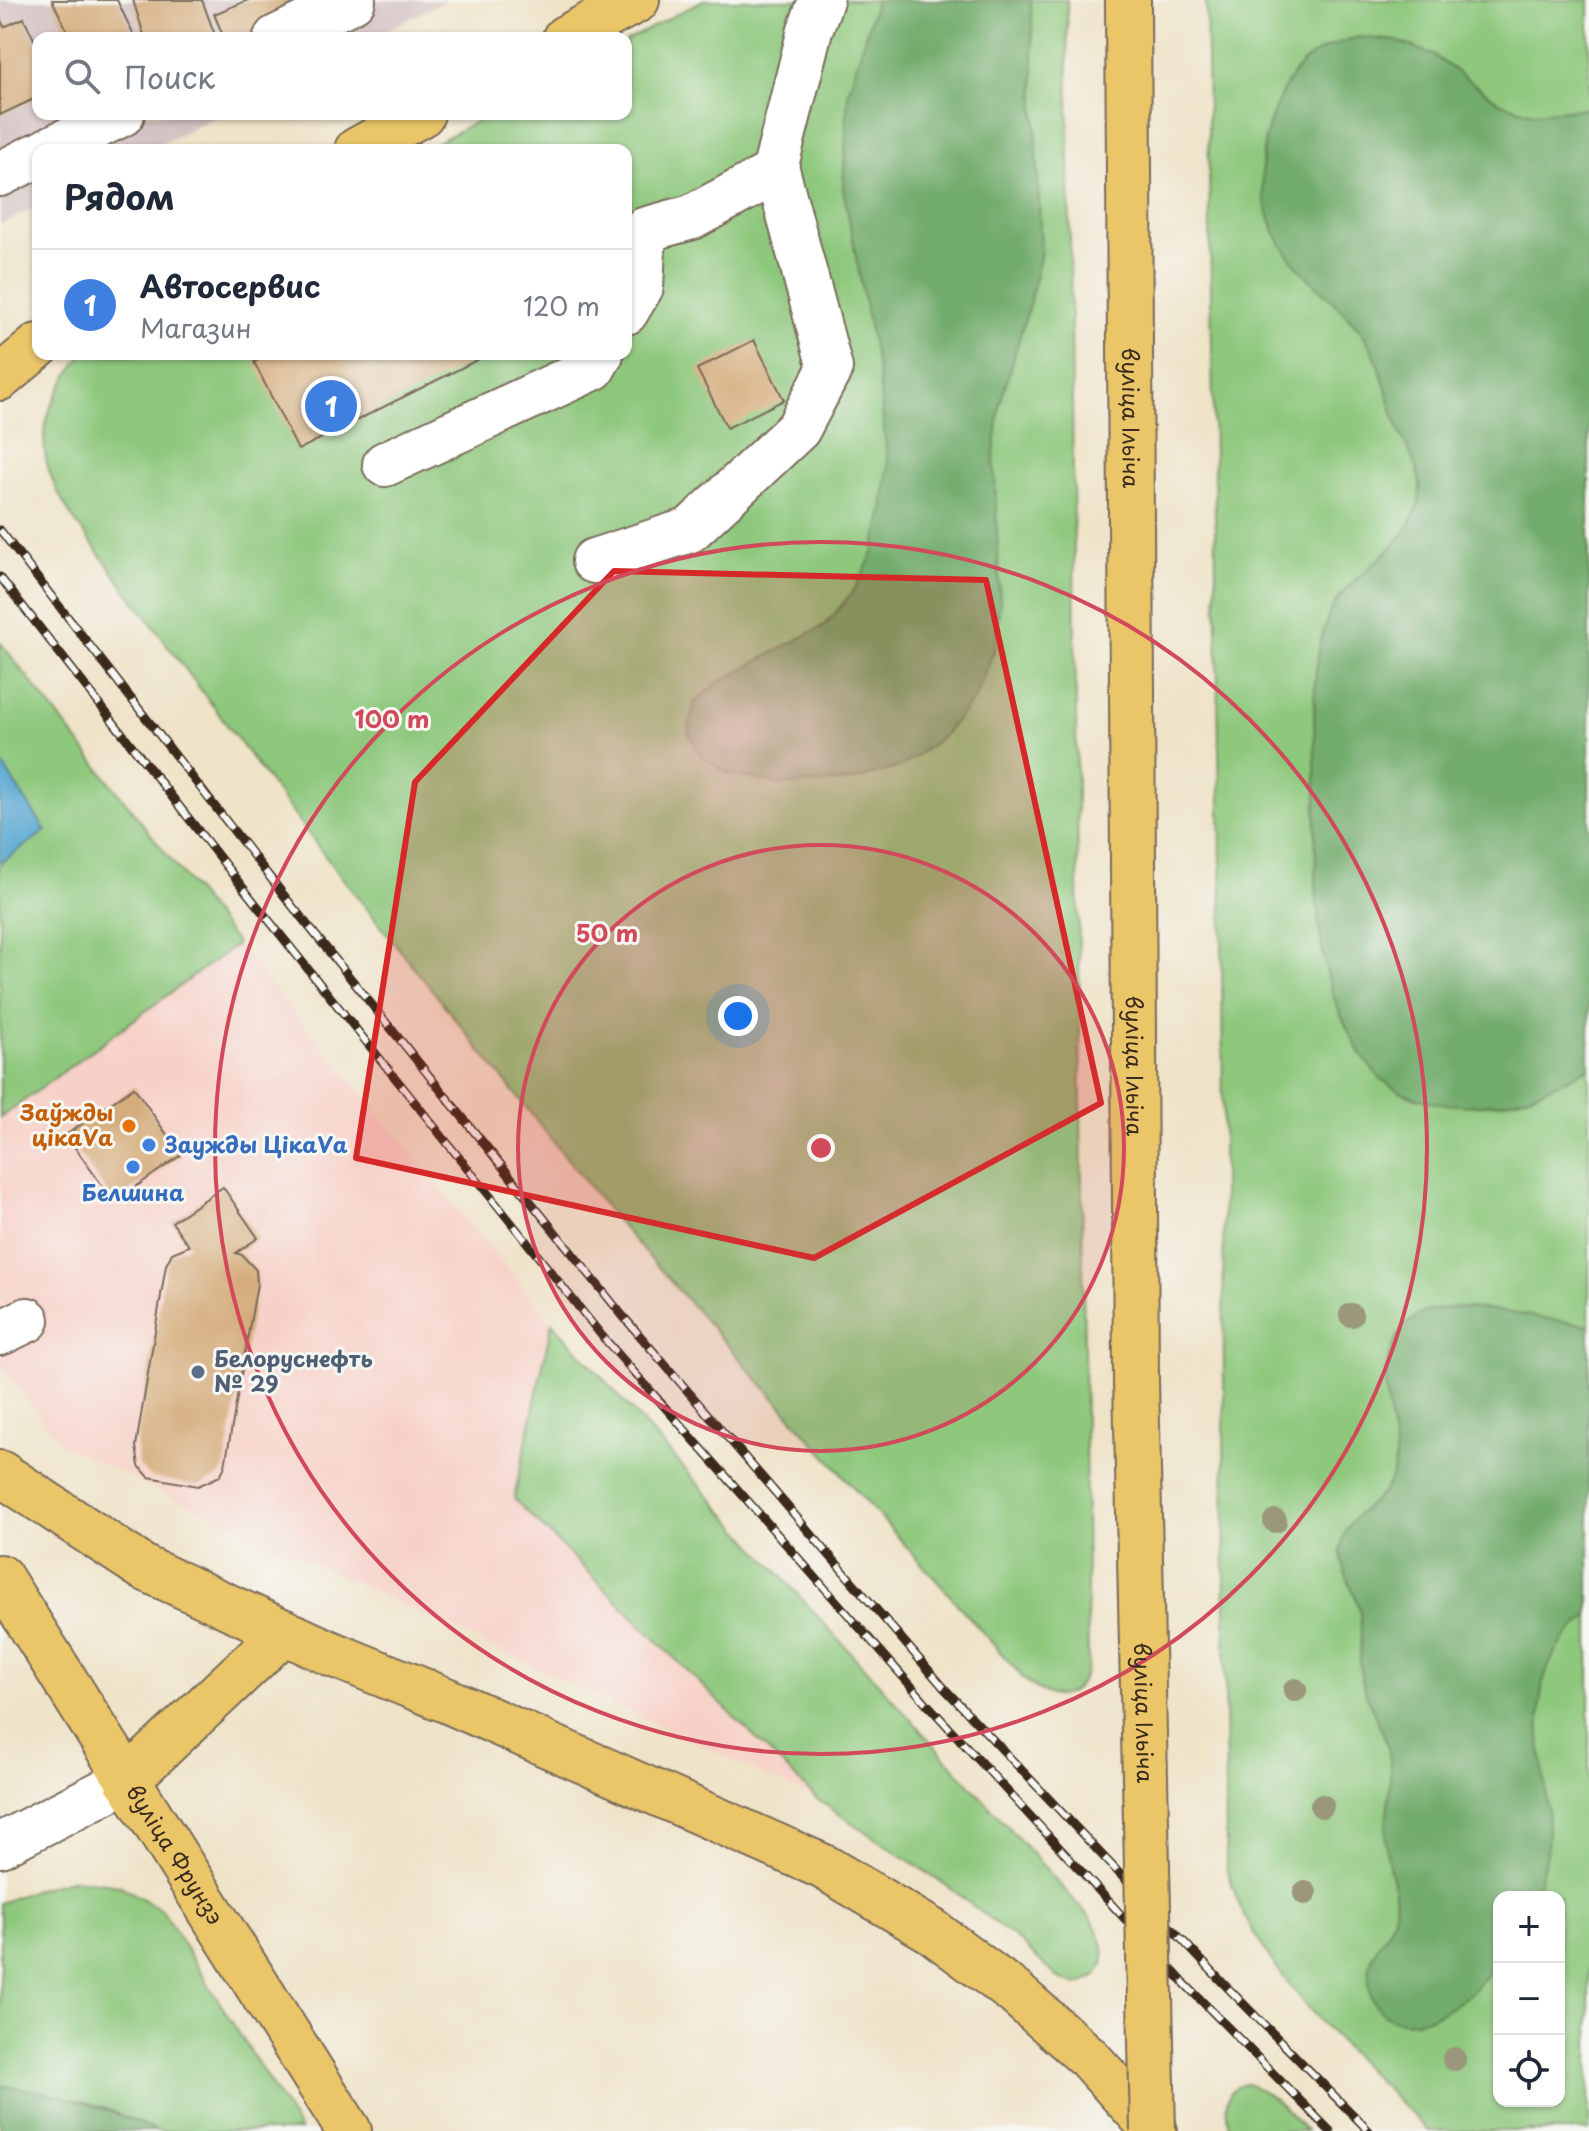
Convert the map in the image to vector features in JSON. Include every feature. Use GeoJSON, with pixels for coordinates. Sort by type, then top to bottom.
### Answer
{"type":"FeatureCollection","features":[{"type":"Feature","properties":{"kind":"main road"},"geometry":{"type":"LineString","coordinates":[[576,32],[637,0]]}},
{"type":"Feature","properties":{"kind":"main road","name":"вуліца Ільіча"},"geometry":{"type":"LineString","coordinates":[[1128,0],[1136,1381],[1154,2131]]}},
{"type":"Feature","properties":{"kind":"main road"},"geometry":{"type":"LineString","coordinates":[[368,144],[411,120]]}},
{"type":"Feature","properties":{"kind":"main road"},"geometry":{"type":"LineString","coordinates":[[0,378],[32,351]]}},
{"type":"Feature","properties":{"kind":"main road"},"geometry":{"type":"LineString","coordinates":[[0,1473],[144,1568],[824,1867],[932,1931],[1014,1992],[1088,2057],[1154,2131]]}},
{"type":"Feature","properties":{"kind":"main road","name":"вуліца Фрунзэ"},"geometry":{"type":"LineString","coordinates":[[0,1577],[349,2131]]}},
{"type":"Feature","properties":{"kind":"main road"},"geometry":{"type":"LineString","coordinates":[[127,1780],[284,1632]]}},
{"type":"Feature","properties":{"kind":"street"},"geometry":{"type":"LineString","coordinates":[[288,32],[353,0]]}},
{"type":"Feature","properties":{"kind":"street"},"geometry":{"type":"LineString","coordinates":[[632,302],[641,287],[644,230],[692,217],[774,173],[810,30],[821,0]]}},
{"type":"Feature","properties":{"kind":"street"},"geometry":{"type":"LineString","coordinates":[[60,144],[110,120]]}},
{"type":"Feature","properties":{"kind":"street"},"geometry":{"type":"LineString","coordinates":[[0,174],[32,158]]}},
{"type":"Feature","properties":{"kind":"street"},"geometry":{"type":"LineString","coordinates":[[594,561],[690,530],[798,429],[830,368],[776,166]]}},
{"type":"Feature","properties":{"kind":"street"},"geometry":{"type":"LineString","coordinates":[[385,464],[593,368],[598,360]]}},
{"type":"Feature","properties":{"kind":"street"},"geometry":{"type":"LineString","coordinates":[[0,1845],[127,1780]]}},
{"type":"Feature","properties":{"kind":"highlighted area"},"geometry":{"type":"Polygon","coordinates":[[[614,571],[986,580],[1101,1103],[814,1258],[356,1158],[415,782],[614,571]]]}},
{"type":"Feature","properties":{"kind":"shaded area"},"geometry":{"type":"Polygon","coordinates":[[[0,0],[447,0],[383,32],[32,32],[32,120],[209,120],[161,144],[32,144],[32,209],[0,225],[0,0]]]}},
{"type":"Feature","properties":{"kind":"shaded area"},"geometry":{"type":"Polygon","coordinates":[[[237,944],[552,1322],[515,1499],[818,1800],[61,1445],[0,1364],[0,1118],[237,944]]]}},
{"type":"Feature","properties":{"kind":"green space"},"geometry":{"type":"Polygon","coordinates":[[[703,0],[1067,0],[1088,1667],[1077,1687],[1062,1696],[1045,1693],[1025,1680],[617,1221],[324,855],[72,517],[50,472],[44,434],[48,415],[79,360],[632,360],[632,144],[434,144],[479,120],[632,120],[632,38],[703,0]]]}},
{"type":"Feature","properties":{"kind":"green space"},"geometry":{"type":"Polygon","coordinates":[[[876,0],[1031,0],[1041,252],[1030,302],[1000,404],[994,456],[1000,603],[994,651],[974,699],[941,738],[902,766],[852,781],[782,785],[730,774],[702,757],[688,732],[695,702],[717,683],[825,625],[853,592],[873,554],[883,510],[888,466],[878,373],[843,188],[848,93],[876,0]]]}},
{"type":"Feature","properties":{"kind":"green space"},"geometry":{"type":"Polygon","coordinates":[[[1206,0],[1589,0],[1589,2131],[1428,2131],[1327,2029],[1281,1974],[1243,1913],[1226,1867],[1222,921],[1206,0]]]}},
{"type":"Feature","properties":{"kind":"green space"},"geometry":{"type":"Polygon","coordinates":[[[1359,37],[1397,41],[1433,55],[1501,103],[1533,113],[1589,108],[1589,1068],[1526,1096],[1490,1104],[1459,1105],[1429,1101],[1401,1091],[1378,1076],[1360,1052],[1338,1007],[1320,938],[1314,724],[1320,643],[1335,603],[1398,541],[1408,527],[1416,512],[1420,485],[1373,352],[1359,329],[1286,252],[1268,214],[1262,173],[1267,131],[1281,94],[1296,70],[1315,54],[1359,37]]]}},
{"type":"Feature","properties":{"kind":"green space"},"geometry":{"type":"Polygon","coordinates":[[[0,642],[237,944],[0,1118],[0,642]]]}},
{"type":"Feature","properties":{"kind":"green space"},"geometry":{"type":"Polygon","coordinates":[[[1455,1307],[1491,1310],[1589,1325],[1589,1616],[1566,1638],[1551,1661],[1543,1686],[1540,1739],[1548,1835],[1536,1891],[1493,1891],[1493,1966],[1490,1971],[1462,2000],[1425,2019],[1407,2022],[1390,2018],[1376,2006],[1370,1987],[1372,1959],[1390,1926],[1395,1907],[1386,1845],[1390,1760],[1362,1680],[1359,1608],[1345,1572],[1341,1550],[1344,1536],[1355,1517],[1379,1496],[1391,1478],[1395,1446],[1387,1404],[1389,1358],[1405,1326],[1429,1311],[1455,1307]]]}},
{"type":"Feature","properties":{"kind":"green space"},"geometry":{"type":"Polygon","coordinates":[[[552,1322],[1092,1920],[1104,1950],[1102,1967],[1097,1974],[1077,1985],[1057,1977],[1021,1943],[950,1888],[818,1800],[514,1499],[552,1322]]]}},
{"type":"Feature","properties":{"kind":"green space"},"geometry":{"type":"Polygon","coordinates":[[[74,1879],[119,1885],[162,1910],[300,2131],[157,2131],[102,2107],[0,2086],[0,1903],[74,1879]]]}},
{"type":"Feature","properties":{"kind":"green space"},"geometry":{"type":"Polygon","coordinates":[[[1247,2084],[1272,2098],[1306,2131],[1230,2131],[1227,2116],[1229,2095],[1239,2086],[1247,2084]]]}},
{"type":"Feature","properties":{"kind":"green space"},"geometry":{"type":"Polygon","coordinates":[[[0,2086],[41,2091],[80,2101],[157,2131],[0,2131],[0,2086]]]}},
{"type":"Feature","properties":{"kind":"water"},"geometry":{"type":"Polygon","coordinates":[[[0,761],[46,831],[0,863],[0,761]]]}},
{"type":"Feature","properties":{"kind":"building"},"geometry":{"type":"Polygon","coordinates":[[[52,0],[117,0],[132,32],[68,32],[52,0]]]}},
{"type":"Feature","properties":{"kind":"building"},"geometry":{"type":"Polygon","coordinates":[[[133,0],[202,0],[214,32],[143,32],[133,0]]]}},
{"type":"Feature","properties":{"kind":"building"},"geometry":{"type":"Polygon","coordinates":[[[248,0],[347,0],[270,32],[222,32],[214,14],[248,0]]]}},
{"type":"Feature","properties":{"kind":"building"},"geometry":{"type":"Polygon","coordinates":[[[0,18],[4,27],[24,18],[32,35],[32,100],[0,115],[0,18]]]}},
{"type":"Feature","properties":{"kind":"building"},"geometry":{"type":"Polygon","coordinates":[[[754,340],[784,400],[727,428],[697,369],[754,340]]]}},
{"type":"Feature","properties":{"kind":"building"},"geometry":{"type":"Polygon","coordinates":[[[258,360],[477,360],[298,450],[254,362],[258,360]]]}},
{"type":"Feature","properties":{"kind":"building"},"geometry":{"type":"Polygon","coordinates":[[[134,1087],[181,1155],[114,1202],[66,1135],[134,1087]]]}},
{"type":"Feature","properties":{"kind":"building"},"geometry":{"type":"Polygon","coordinates":[[[223,1187],[258,1238],[236,1253],[256,1270],[257,1284],[225,1466],[220,1476],[198,1486],[149,1477],[139,1466],[136,1446],[166,1265],[172,1253],[189,1246],[172,1222],[223,1187]]]}},
{"type":"Feature","properties":{"kind":"railway"},"geometry":{"type":"LineString","coordinates":[[0,530],[293,907],[622,1315],[945,1689],[1222,1982],[1369,2131]]}},
{"type":"Feature","properties":{"kind":"railway"},"geometry":{"type":"LineString","coordinates":[[0,577],[251,898],[602,1336],[928,1705],[1183,1982],[1330,2131]]}},
{"type":"Feature","properties":{"kind":"place","name":"Автосервис"},"geometry":{"type":"Point","coordinates":[331,406]}},
{"type":"Feature","properties":{"kind":"place","name":"Заўжды цікаVа"},"geometry":{"type":"Point","coordinates":[129,1126]}},
{"type":"Feature","properties":{"kind":"place","name":"Заужды ЦікаVа"},"geometry":{"type":"Point","coordinates":[149,1145]}},
{"type":"Feature","properties":{"kind":"place","name":"Белшина"},"geometry":{"type":"Point","coordinates":[133,1167]}},
{"type":"Feature","properties":{"kind":"place","name":"Белоруснефть № 29"},"geometry":{"type":"Point","coordinates":[198,1372]}}]}
